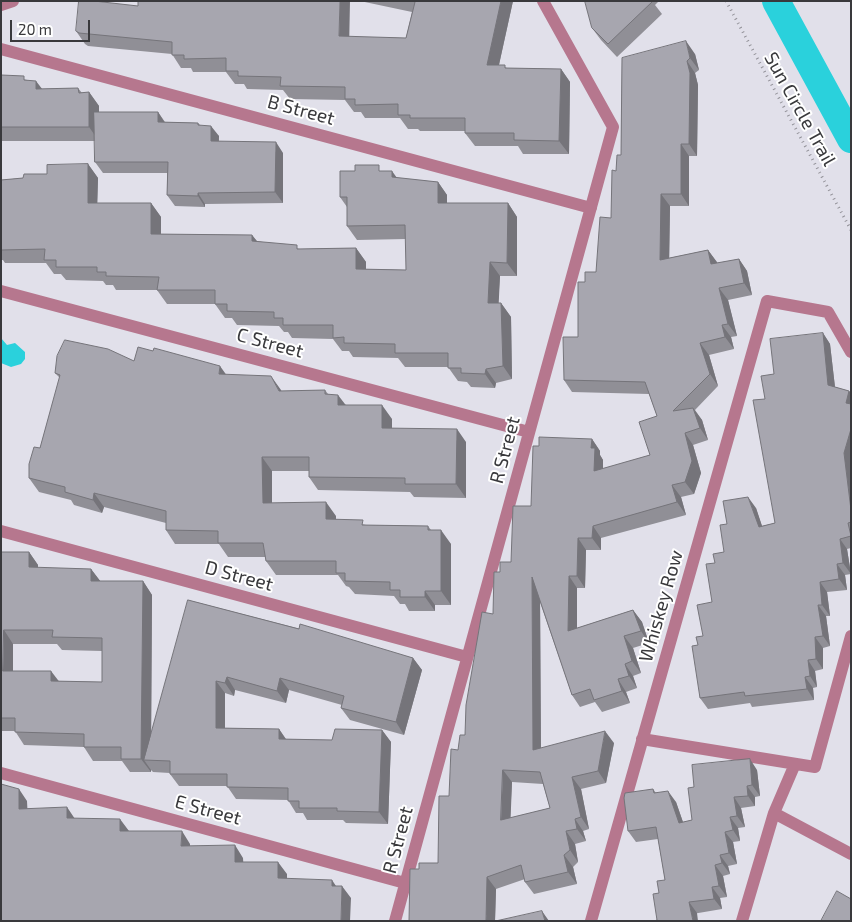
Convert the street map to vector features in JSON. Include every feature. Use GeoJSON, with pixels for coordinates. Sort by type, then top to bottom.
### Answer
{"type":"FeatureCollection","features":[{"type":"Feature","properties":{"kind":"lane"},"geometry":{"type":"LineString","coordinates":[[1,5],[13,1]]}},
{"type":"Feature","properties":{"kind":"lane","name":"R Street"},"geometry":{"type":"LineString","coordinates":[[395,921],[613,127],[543,1]]}},
{"type":"Feature","properties":{"kind":"lane","name":"B Street"},"geometry":{"type":"LineString","coordinates":[[1,49],[591,208]]}},
{"type":"Feature","properties":{"kind":"lane","name":"C Street"},"geometry":{"type":"LineString","coordinates":[[1,291],[529,432]]}},
{"type":"Feature","properties":{"kind":"lane","name":"Whiskey Row"},"geometry":{"type":"LineString","coordinates":[[591,921],[766,301],[828,312],[851,352]]}},
{"type":"Feature","properties":{"kind":"lane","name":"D Street"},"geometry":{"type":"LineString","coordinates":[[1,531],[467,657]]}},
{"type":"Feature","properties":{"kind":"lane"},"geometry":{"type":"LineString","coordinates":[[642,739],[815,767],[851,636]]}},
{"type":"Feature","properties":{"kind":"lane"},"geometry":{"type":"LineString","coordinates":[[742,921],[774,813],[795,764]]}},
{"type":"Feature","properties":{"kind":"lane","name":"E Street"},"geometry":{"type":"LineString","coordinates":[[1,773],[405,883]]}},
{"type":"Feature","properties":{"kind":"lane"},"geometry":{"type":"LineString","coordinates":[[774,813],[851,854]]}},
{"type":"Feature","properties":{"kind":"path","name":"Sun Circle Trail"},"geometry":{"type":"LineString","coordinates":[[726,1],[851,230]]}},
{"type":"Feature","properties":{"kind":"water"},"geometry":{"type":"Polygon","coordinates":[[[1,338],[7,345],[15,343],[25,352],[25,359],[21,364],[11,367],[1,363],[1,338]]]}},
{"type":"Feature","properties":{"kind":"building"},"geometry":{"type":"Polygon","coordinates":[[[79,1],[138,6],[138,1],[340,1],[339,36],[406,38],[415,2],[413,1],[501,1],[487,65],[505,65],[505,68],[561,69],[559,141],[514,140],[514,133],[465,133],[465,118],[410,118],[410,115],[398,115],[398,104],[355,105],[355,99],[345,99],[345,87],[280,86],[281,77],[238,76],[238,71],[226,71],[226,58],[184,59],[184,55],[172,55],[172,42],[79,33],[76,31],[79,1]]]}},
{"type":"Feature","properties":{"kind":"building"},"geometry":{"type":"Polygon","coordinates":[[[585,1],[653,1],[608,44],[592,28],[585,1]]]}},
{"type":"Feature","properties":{"kind":"building"},"geometry":{"type":"Polygon","coordinates":[[[686,41],[690,58],[687,61],[690,73],[689,144],[681,144],[681,194],[661,194],[660,260],[708,250],[711,264],[739,259],[744,283],[719,288],[728,324],[722,325],[725,337],[700,343],[710,374],[673,411],[693,408],[700,428],[685,433],[692,461],[685,482],[672,485],[677,502],[593,526],[592,538],[578,538],[577,576],[569,576],[568,631],[633,610],[641,631],[624,636],[632,661],[625,664],[629,676],[618,679],[622,691],[594,700],[590,689],[572,695],[532,577],[533,750],[605,731],[598,771],[572,777],[581,817],[575,819],[577,829],[566,831],[570,850],[564,855],[568,872],[525,882],[521,865],[487,877],[486,921],[409,921],[410,869],[419,869],[419,863],[438,863],[439,796],[449,796],[451,749],[458,750],[460,735],[465,735],[466,705],[482,612],[493,614],[494,572],[500,572],[500,562],[511,562],[513,506],[531,506],[533,446],[539,446],[539,437],[592,439],[591,448],[595,448],[594,471],[650,455],[639,422],[657,416],[645,382],[564,380],[563,337],[578,337],[578,282],[585,282],[585,272],[596,272],[600,217],[611,218],[612,170],[616,171],[617,155],[621,155],[622,58],[686,41]],[[503,770],[501,820],[550,808],[540,772],[503,770]]]}},
{"type":"Feature","properties":{"kind":"building"},"geometry":{"type":"Polygon","coordinates":[[[1,75],[24,76],[24,80],[36,81],[36,89],[78,88],[79,93],[89,92],[89,127],[1,127],[1,75]]]}},
{"type":"Feature","properties":{"kind":"building"},"geometry":{"type":"Polygon","coordinates":[[[94,112],[158,112],[158,122],[198,123],[198,125],[211,126],[211,141],[276,142],[275,192],[198,193],[198,196],[167,195],[168,162],[95,162],[94,112]]]}},
{"type":"Feature","properties":{"kind":"building"},"geometry":{"type":"Polygon","coordinates":[[[88,164],[88,203],[151,203],[151,234],[252,235],[252,241],[297,245],[297,249],[356,248],[356,269],[406,270],[405,225],[347,226],[347,197],[340,197],[340,171],[355,171],[355,165],[379,165],[379,171],[392,171],[392,177],[438,182],[438,203],[508,203],[507,263],[490,262],[488,303],[501,303],[503,366],[486,369],[485,374],[461,373],[461,368],[448,368],[448,353],[395,353],[395,344],[344,343],[344,337],[333,338],[333,325],[283,325],[283,318],[274,318],[274,312],[227,311],[227,304],[215,304],[215,290],[157,290],[159,277],[106,276],[106,272],[97,272],[97,267],[56,267],[56,260],[44,260],[45,249],[1,250],[1,180],[23,178],[24,174],[47,174],[47,165],[88,164]]]}},
{"type":"Feature","properties":{"kind":"building"},"geometry":{"type":"Polygon","coordinates":[[[823,333],[828,385],[849,391],[846,403],[851,404],[851,429],[844,453],[851,510],[851,522],[848,523],[851,536],[840,539],[843,563],[837,564],[839,579],[820,582],[822,605],[818,605],[823,636],[815,637],[816,659],[808,660],[810,676],[805,677],[807,689],[745,696],[744,692],[700,698],[692,646],[698,645],[696,637],[703,636],[697,605],[712,602],[706,564],[715,563],[713,554],[724,552],[720,525],[727,524],[723,501],[748,497],[759,527],[775,523],[753,400],[765,399],[761,376],[774,374],[770,339],[823,333]]]}},
{"type":"Feature","properties":{"kind":"building"},"geometry":{"type":"Polygon","coordinates":[[[65,340],[108,349],[134,361],[138,347],[153,351],[154,348],[220,366],[219,374],[271,376],[279,391],[325,390],[325,394],[338,395],[338,405],[382,405],[382,428],[457,429],[456,484],[405,484],[405,478],[309,477],[309,457],[262,457],[263,503],[326,502],[326,519],[363,520],[362,525],[428,526],[428,530],[441,530],[441,591],[425,591],[425,597],[400,597],[400,590],[390,590],[390,582],[345,581],[345,573],[336,573],[336,561],[266,561],[263,543],[218,543],[218,531],[166,530],[166,511],[94,493],[93,500],[65,492],[65,487],[29,478],[29,464],[34,447],[40,448],[60,375],[55,373],[57,356],[65,340]]]}},
{"type":"Feature","properties":{"kind":"building"},"geometry":{"type":"Polygon","coordinates":[[[1,552],[29,552],[29,567],[91,569],[91,581],[143,581],[141,759],[121,759],[121,747],[84,747],[84,734],[15,732],[15,718],[1,718],[1,552]],[[4,630],[3,671],[51,671],[51,681],[102,682],[102,638],[52,637],[53,630],[4,630]]]}},
{"type":"Feature","properties":{"kind":"building"},"geometry":{"type":"Polygon","coordinates":[[[188,600],[299,629],[300,624],[413,658],[396,722],[341,708],[344,696],[280,678],[277,691],[227,677],[225,683],[216,681],[216,728],[279,729],[279,739],[332,740],[335,729],[382,730],[379,812],[337,811],[337,808],[299,808],[299,801],[288,801],[288,788],[227,787],[227,774],[170,774],[170,761],[144,760],[188,600]]]}},
{"type":"Feature","properties":{"kind":"building"},"geometry":{"type":"Polygon","coordinates":[[[750,759],[752,785],[747,786],[748,796],[734,797],[737,816],[730,817],[733,830],[725,832],[729,853],[720,855],[722,863],[715,865],[719,886],[712,887],[714,899],[689,902],[693,921],[654,921],[657,920],[653,894],[659,893],[657,881],[665,880],[656,827],[628,831],[625,793],[653,789],[654,793],[668,791],[679,823],[692,820],[688,788],[694,787],[692,765],[750,759]]]}},
{"type":"Feature","properties":{"kind":"building"},"geometry":{"type":"Polygon","coordinates":[[[1,784],[19,789],[19,809],[67,807],[67,818],[120,819],[120,831],[182,831],[181,846],[235,845],[235,862],[278,862],[278,878],[332,880],[332,886],[342,886],[341,921],[1,921],[1,784]]]}},
{"type":"Feature","properties":{"kind":"building"},"geometry":{"type":"Polygon","coordinates":[[[837,891],[851,899],[851,921],[821,921],[837,891]]]}},
{"type":"Feature","properties":{"kind":"building"},"geometry":{"type":"Polygon","coordinates":[[[542,911],[545,921],[496,921],[542,911]]]}},
{"type":"Feature","properties":{"kind":"waterway"},"geometry":{"type":"LineString","coordinates":[[776,1],[851,139]]}}]}
